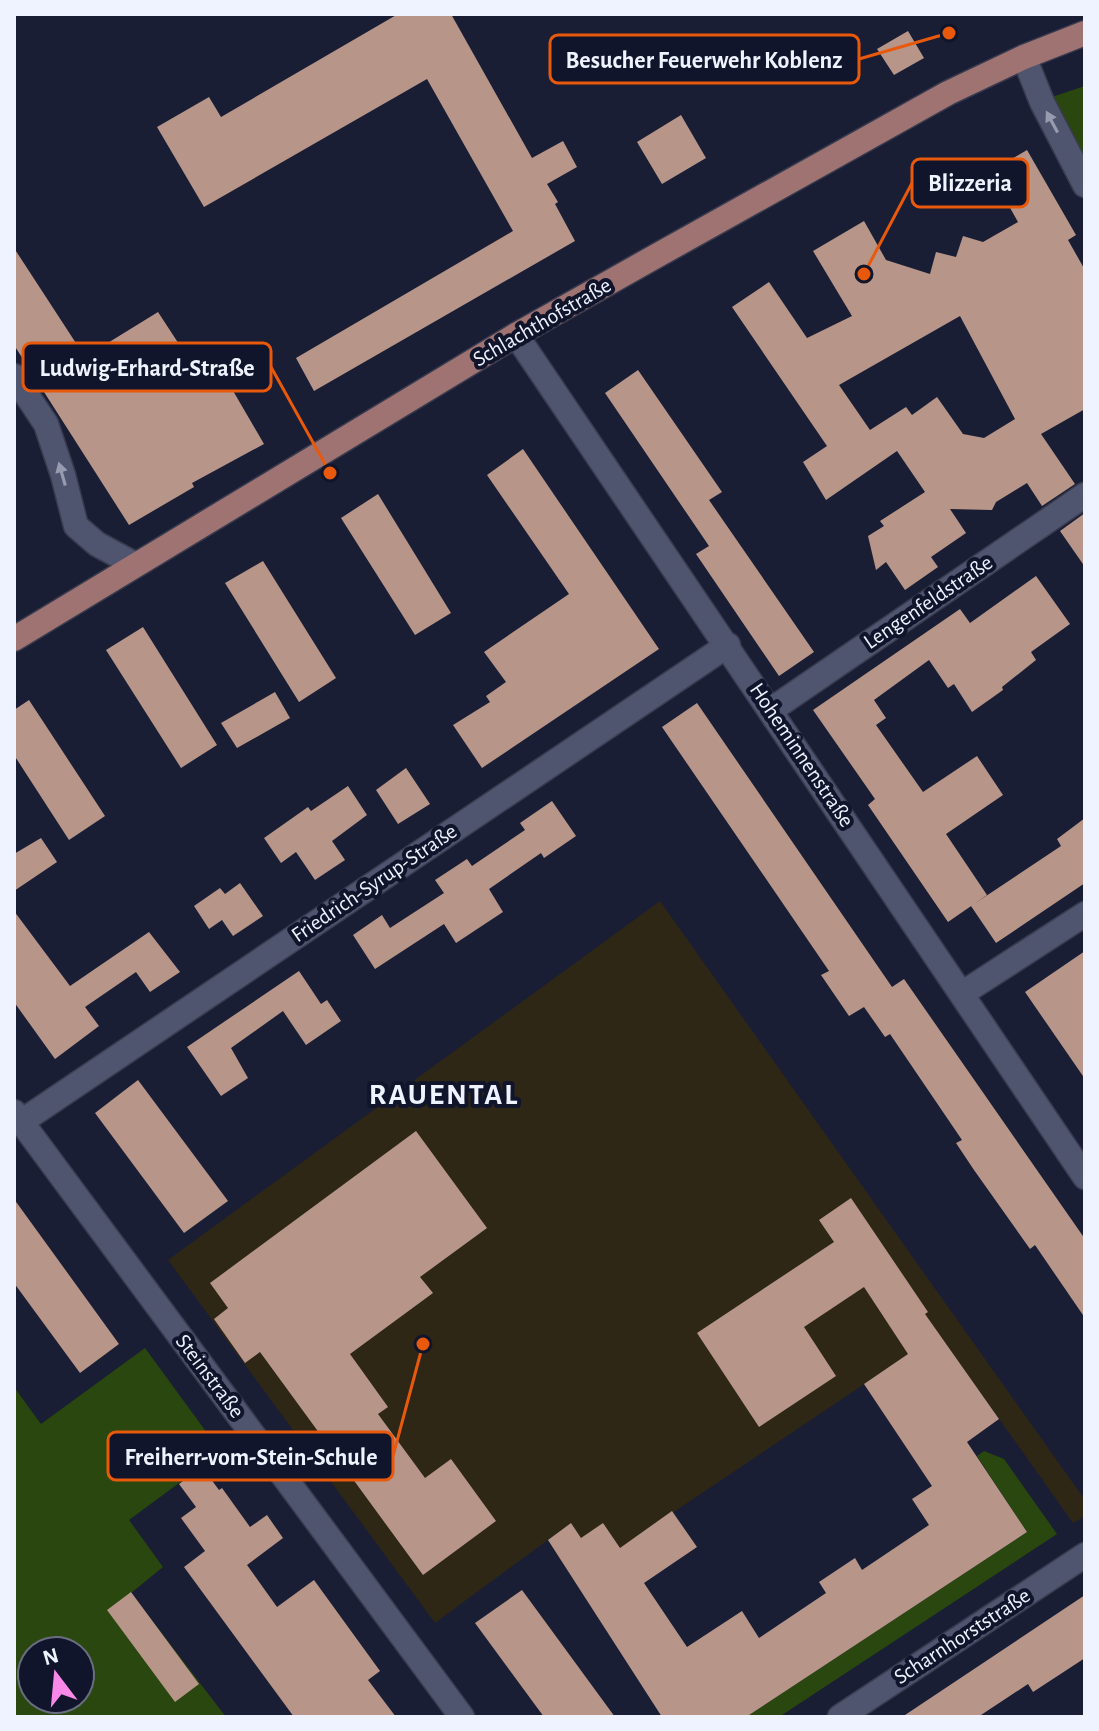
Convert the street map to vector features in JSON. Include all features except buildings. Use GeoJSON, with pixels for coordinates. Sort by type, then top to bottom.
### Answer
{"type":"FeatureCollection","features":[{"type":"Feature","properties":{"kind":"main road","name":"Schlachthofstraße"},"geometry":{"type":"LineString","coordinates":[[14,639],[516,335],[948,93],[1024,57],[1085,33]]}},
{"type":"Feature","properties":{"kind":"street"},"geometry":{"type":"LineString","coordinates":[[1024,57],[1045,109],[1085,185]]}},
{"type":"Feature","properties":{"kind":"street","name":"Hoheminnenstraße"},"geometry":{"type":"LineString","coordinates":[[516,335],[1085,1177]]}},
{"type":"Feature","properties":{"kind":"street"},"geometry":{"type":"LineString","coordinates":[[14,376],[46,424],[76,526],[97,544],[134,564]]}},
{"type":"Feature","properties":{"kind":"street","name":"Lengenfeldstraße"},"geometry":{"type":"LineString","coordinates":[[771,710],[1085,495]]}},
{"type":"Feature","properties":{"kind":"street","name":"Friedrich-Syrup-Straße"},"geometry":{"type":"LineString","coordinates":[[18,1117],[728,645]]}},
{"type":"Feature","properties":{"kind":"street"},"geometry":{"type":"LineString","coordinates":[[963,993],[1085,914]]}},
{"type":"Feature","properties":{"kind":"street","name":"Steinstraße"},"geometry":{"type":"LineString","coordinates":[[18,1117],[462,1717]]}},
{"type":"Feature","properties":{"kind":"street","name":"Scharnhorststraße"},"geometry":{"type":"LineString","coordinates":[[840,1717],[1085,1555]]}},
{"type":"Feature","properties":{"kind":"shaded area"},"geometry":{"type":"Polygon","coordinates":[[[660,901],[1085,1500],[1085,1516],[1073,1523],[939,1334],[620,1548],[595,1560],[571,1523],[435,1623],[168,1260],[660,901]]]}},
{"type":"Feature","properties":{"kind":"green space"},"geometry":{"type":"Polygon","coordinates":[[[1085,86],[1085,160],[1052,97],[1085,86]]]}},
{"type":"Feature","properties":{"kind":"green space"},"geometry":{"type":"Polygon","coordinates":[[[145,1348],[221,1452],[129,1520],[163,1567],[131,1593],[226,1717],[14,1717],[14,1387],[41,1424],[145,1348]]]}},
{"type":"Feature","properties":{"kind":"green space"},"geometry":{"type":"Polygon","coordinates":[[[984,1451],[1004,1459],[1057,1534],[779,1717],[746,1717],[1027,1532],[977,1456],[984,1451]]]}},
{"type":"Feature","properties":{"kind":"place","name":"Besucher Feuerwehr Koblenz"},"geometry":{"type":"Point","coordinates":[949,33]}},
{"type":"Feature","properties":{"kind":"place","name":"Blizzeria"},"geometry":{"type":"Point","coordinates":[864,274]}},
{"type":"Feature","properties":{"kind":"place","name":"Ludwig-Erhard-Straße"},"geometry":{"type":"Point","coordinates":[330,473]}},
{"type":"Feature","properties":{"kind":"place","name":"Freiherr-vom-Stein-Schule"},"geometry":{"type":"Point","coordinates":[423,1344]}},
{"type":"Feature","properties":{"kind":"district","name":"RAUENTAL"},"geometry":{"type":"Point","coordinates":[444,1095]}}]}
